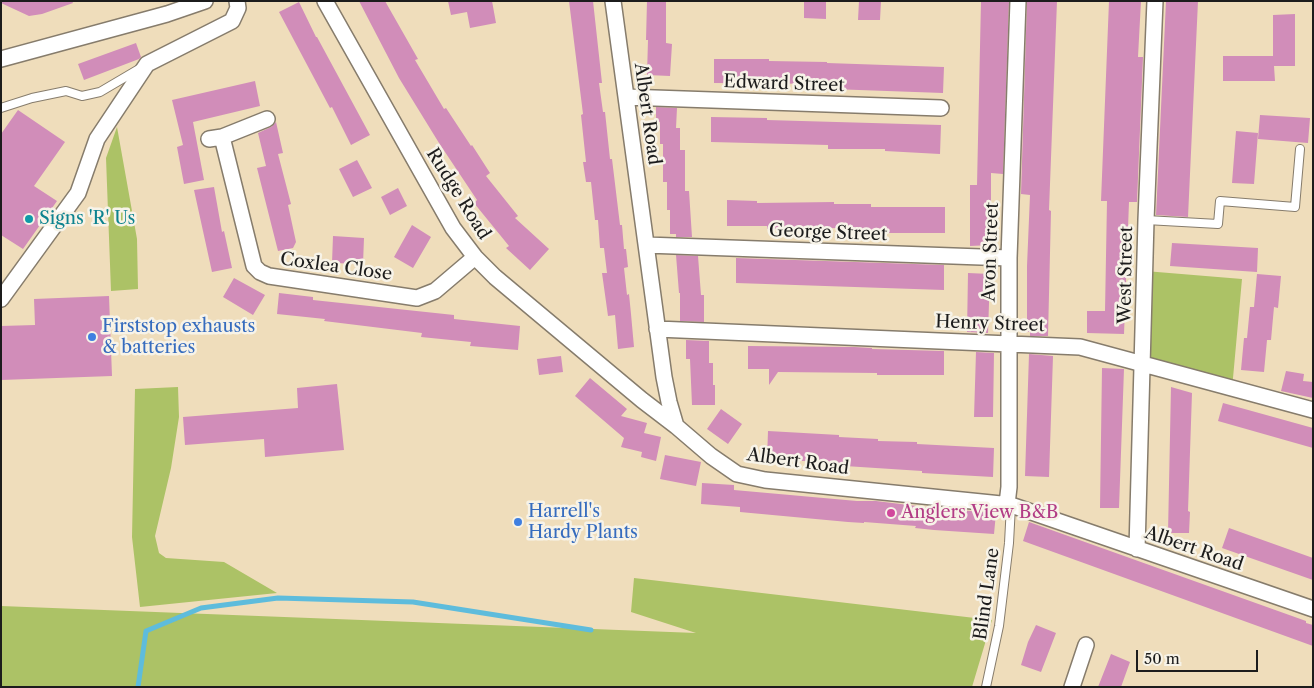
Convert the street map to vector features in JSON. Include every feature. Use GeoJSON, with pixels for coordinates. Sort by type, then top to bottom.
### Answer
{"type":"FeatureCollection","features":[{"type":"Feature","properties":{"kind":"street"},"geometry":{"type":"LineString","coordinates":[[1,59],[164,7],[205,1]]}},
{"type":"Feature","properties":{"kind":"street"},"geometry":{"type":"LineString","coordinates":[[1,299],[78,193],[97,139],[147,64],[232,21],[238,8],[237,1]]}},
{"type":"Feature","properties":{"kind":"street","name":"Rudge Road"},"geometry":{"type":"LineString","coordinates":[[325,1],[453,228],[475,257],[495,278],[676,426]]}},
{"type":"Feature","properties":{"kind":"street","name":"Albert Road"},"geometry":{"type":"LineString","coordinates":[[613,1],[657,329],[669,402],[676,426],[711,456],[737,474],[766,480],[1009,504],[1313,608]]}},
{"type":"Feature","properties":{"kind":"street","name":"Avon Street"},"geometry":{"type":"LineString","coordinates":[[1009,504],[1009,258],[1018,1]]}},
{"type":"Feature","properties":{"kind":"street","name":"West Street"},"geometry":{"type":"LineString","coordinates":[[1137,549],[1146,220],[1155,1]]}},
{"type":"Feature","properties":{"kind":"street","name":"Edward Street"},"geometry":{"type":"LineString","coordinates":[[626,97],[941,108]]}},
{"type":"Feature","properties":{"kind":"street","name":"Coxlea Close"},"geometry":{"type":"LineString","coordinates":[[267,119],[216,138],[254,266],[260,272],[269,276],[417,298],[435,291],[475,257]]}},
{"type":"Feature","properties":{"kind":"street","name":"George Street"},"geometry":{"type":"LineString","coordinates":[[646,245],[1009,258]]}},
{"type":"Feature","properties":{"kind":"street","name":"Henry Street"},"geometry":{"type":"LineString","coordinates":[[657,329],[1080,347],[1313,410]]}},
{"type":"Feature","properties":{"kind":"street"},"geometry":{"type":"LineString","coordinates":[[1072,687],[1086,644]]}},
{"type":"Feature","properties":{"kind":"lane"},"geometry":{"type":"LineString","coordinates":[[1,112],[5,107],[32,98],[66,91],[82,96],[100,92],[147,64]]}},
{"type":"Feature","properties":{"kind":"lane"},"geometry":{"type":"LineString","coordinates":[[1146,220],[1218,224],[1220,201],[1295,207],[1300,150]]}},
{"type":"Feature","properties":{"kind":"lane","name":"Blind Lane"},"geometry":{"type":"LineString","coordinates":[[986,687],[999,626],[1009,544],[1009,504]]}},
{"type":"Feature","properties":{"kind":"green space"},"geometry":{"type":"Polygon","coordinates":[[[117,127],[137,239],[138,289],[111,291],[106,158],[117,127]]]}},
{"type":"Feature","properties":{"kind":"green space"},"geometry":{"type":"Polygon","coordinates":[[[1145,271],[1242,279],[1232,389],[1142,363],[1145,271]]]}},
{"type":"Feature","properties":{"kind":"green space"},"geometry":{"type":"Polygon","coordinates":[[[178,387],[179,417],[171,468],[155,536],[159,553],[166,558],[224,562],[277,593],[140,607],[132,537],[135,389],[178,387]]]}},
{"type":"Feature","properties":{"kind":"green space"},"geometry":{"type":"Polygon","coordinates":[[[634,578],[992,620],[972,687],[1,687],[1,606],[696,633],[631,612],[634,578]]]}},
{"type":"Feature","properties":{"kind":"building"},"geometry":{"type":"Polygon","coordinates":[[[1,1],[72,1],[73,3],[42,14],[29,16],[1,3],[1,1]]]}},
{"type":"Feature","properties":{"kind":"building"},"geometry":{"type":"Polygon","coordinates":[[[359,1],[385,1],[418,59],[415,60],[444,109],[446,108],[490,173],[486,176],[518,216],[515,218],[549,249],[530,270],[506,248],[509,246],[474,203],[477,200],[399,78],[359,1]]]}},
{"type":"Feature","properties":{"kind":"building"},"geometry":{"type":"Polygon","coordinates":[[[448,1],[492,1],[496,23],[470,28],[467,12],[451,15],[448,1]]]}},
{"type":"Feature","properties":{"kind":"building"},"geometry":{"type":"Polygon","coordinates":[[[569,1],[593,1],[602,83],[599,83],[603,112],[605,112],[610,159],[612,159],[620,225],[622,225],[624,249],[626,249],[628,267],[624,268],[627,295],[629,294],[634,347],[618,349],[615,315],[608,316],[602,273],[607,273],[604,248],[600,248],[598,220],[595,220],[591,182],[586,182],[583,162],[586,162],[581,115],[583,114],[569,1]]]}},
{"type":"Feature","properties":{"kind":"building"},"geometry":{"type":"Polygon","coordinates":[[[647,1],[666,1],[666,43],[672,44],[670,76],[647,75],[647,1]]]}},
{"type":"Feature","properties":{"kind":"building"},"geometry":{"type":"Polygon","coordinates":[[[804,1],[826,1],[826,19],[804,18],[804,1]]]}},
{"type":"Feature","properties":{"kind":"building"},"geometry":{"type":"Polygon","coordinates":[[[859,1],[881,1],[880,20],[858,20],[859,1]]]}},
{"type":"Feature","properties":{"kind":"building"},"geometry":{"type":"Polygon","coordinates":[[[981,1],[1009,1],[1003,174],[991,173],[991,245],[970,246],[970,185],[977,185],[981,1]]]}},
{"type":"Feature","properties":{"kind":"building"},"geometry":{"type":"Polygon","coordinates":[[[1027,1],[1057,1],[1049,210],[1051,211],[1048,336],[1030,336],[1030,332],[1027,332],[1030,195],[1021,194],[1027,1]]]}},
{"type":"Feature","properties":{"kind":"building"},"geometry":{"type":"Polygon","coordinates":[[[1109,1],[1141,1],[1138,57],[1143,57],[1137,202],[1129,202],[1124,334],[1087,333],[1087,311],[1105,311],[1107,201],[1101,201],[1109,1]]]}},
{"type":"Feature","properties":{"kind":"building"},"geometry":{"type":"Polygon","coordinates":[[[1166,1],[1198,1],[1188,217],[1156,215],[1166,1]]]}},
{"type":"Feature","properties":{"kind":"building"},"geometry":{"type":"Polygon","coordinates":[[[299,2],[370,135],[351,145],[279,12],[299,2]]]}},
{"type":"Feature","properties":{"kind":"building"},"geometry":{"type":"Polygon","coordinates":[[[1295,14],[1295,66],[1274,66],[1275,81],[1223,81],[1223,56],[1273,56],[1273,15],[1295,14]]]}},
{"type":"Feature","properties":{"kind":"building"},"geometry":{"type":"Polygon","coordinates":[[[136,43],[141,57],[139,59],[84,80],[78,64],[136,43]]]}},
{"type":"Feature","properties":{"kind":"building"},"geometry":{"type":"Polygon","coordinates":[[[714,59],[769,59],[769,61],[944,67],[943,93],[831,89],[831,84],[714,83],[714,59]]]}},
{"type":"Feature","properties":{"kind":"building"},"geometry":{"type":"Polygon","coordinates":[[[255,81],[260,106],[193,122],[204,180],[184,184],[177,147],[183,145],[172,100],[255,81]]]}},
{"type":"Feature","properties":{"kind":"building"},"geometry":{"type":"Polygon","coordinates":[[[656,107],[677,108],[676,128],[680,128],[680,150],[685,150],[685,191],[689,191],[692,237],[676,237],[676,234],[670,234],[670,210],[667,210],[667,182],[663,182],[663,144],[660,144],[660,122],[656,122],[656,107]]]}},
{"type":"Feature","properties":{"kind":"building"},"geometry":{"type":"Polygon","coordinates":[[[18,110],[65,142],[34,186],[57,201],[23,249],[1,235],[1,134],[18,110]]]}},
{"type":"Feature","properties":{"kind":"building"},"geometry":{"type":"Polygon","coordinates":[[[1260,115],[1310,118],[1308,143],[1258,139],[1260,115]]]}},
{"type":"Feature","properties":{"kind":"building"},"geometry":{"type":"Polygon","coordinates":[[[711,117],[941,125],[940,154],[885,151],[885,149],[828,149],[828,145],[711,142],[711,117]]]}},
{"type":"Feature","properties":{"kind":"building"},"geometry":{"type":"Polygon","coordinates":[[[276,122],[283,153],[278,154],[291,204],[288,205],[296,242],[293,248],[278,251],[257,168],[266,166],[258,133],[271,127],[276,122]]]}},
{"type":"Feature","properties":{"kind":"building"},"geometry":{"type":"Polygon","coordinates":[[[1236,131],[1258,133],[1254,184],[1232,183],[1236,131]]]}},
{"type":"Feature","properties":{"kind":"building"},"geometry":{"type":"Polygon","coordinates":[[[357,160],[372,188],[353,197],[339,169],[357,160]]]}},
{"type":"Feature","properties":{"kind":"building"},"geometry":{"type":"Polygon","coordinates":[[[214,187],[222,232],[224,231],[232,268],[212,272],[194,190],[214,187]]]}},
{"type":"Feature","properties":{"kind":"building"},"geometry":{"type":"Polygon","coordinates":[[[398,188],[407,206],[390,215],[381,197],[398,188]]]}},
{"type":"Feature","properties":{"kind":"building"},"geometry":{"type":"Polygon","coordinates":[[[727,200],[757,201],[757,203],[834,202],[834,204],[871,204],[871,207],[945,207],[945,233],[878,233],[878,230],[841,230],[841,228],[767,229],[767,226],[727,226],[727,200]]]}},
{"type":"Feature","properties":{"kind":"building"},"geometry":{"type":"Polygon","coordinates":[[[412,225],[431,237],[413,268],[394,257],[412,225]]]}},
{"type":"Feature","properties":{"kind":"building"},"geometry":{"type":"Polygon","coordinates":[[[333,236],[364,238],[363,264],[332,263],[333,236]]]}},
{"type":"Feature","properties":{"kind":"building"},"geometry":{"type":"Polygon","coordinates":[[[1172,243],[1258,248],[1257,272],[1170,266],[1172,243]]]}},
{"type":"Feature","properties":{"kind":"building"},"geometry":{"type":"Polygon","coordinates":[[[676,255],[698,256],[701,295],[704,295],[704,322],[680,321],[680,293],[676,255]]]}},
{"type":"Feature","properties":{"kind":"building"},"geometry":{"type":"Polygon","coordinates":[[[736,258],[944,265],[944,290],[736,283],[736,258]]]}},
{"type":"Feature","properties":{"kind":"building"},"geometry":{"type":"Polygon","coordinates":[[[968,273],[990,274],[988,333],[967,332],[968,273]]]}},
{"type":"Feature","properties":{"kind":"building"},"geometry":{"type":"Polygon","coordinates":[[[1257,274],[1281,276],[1278,308],[1274,307],[1271,340],[1267,340],[1264,372],[1241,370],[1244,338],[1247,338],[1250,307],[1254,307],[1257,274]]]}},
{"type":"Feature","properties":{"kind":"building"},"geometry":{"type":"Polygon","coordinates":[[[234,278],[265,295],[253,315],[223,297],[234,278]]]}},
{"type":"Feature","properties":{"kind":"building"},"geometry":{"type":"Polygon","coordinates":[[[279,293],[313,297],[313,300],[454,315],[454,319],[520,326],[518,350],[470,346],[471,342],[421,337],[422,333],[277,314],[279,293]]]}},
{"type":"Feature","properties":{"kind":"building"},"geometry":{"type":"Polygon","coordinates":[[[109,296],[112,376],[1,380],[1,326],[35,325],[34,299],[109,296]]]}},
{"type":"Feature","properties":{"kind":"building"},"geometry":{"type":"Polygon","coordinates":[[[686,340],[709,341],[709,363],[713,363],[715,405],[692,405],[690,359],[686,359],[686,340]]]}},
{"type":"Feature","properties":{"kind":"building"},"geometry":{"type":"Polygon","coordinates":[[[748,346],[854,347],[944,351],[944,375],[778,372],[769,385],[769,369],[748,369],[748,346]]]}},
{"type":"Feature","properties":{"kind":"building"},"geometry":{"type":"Polygon","coordinates":[[[976,352],[994,353],[993,417],[974,417],[976,352]]]}},
{"type":"Feature","properties":{"kind":"building"},"geometry":{"type":"Polygon","coordinates":[[[1029,354],[1053,356],[1049,477],[1025,476],[1029,354]]]}},
{"type":"Feature","properties":{"kind":"building"},"geometry":{"type":"Polygon","coordinates":[[[561,356],[563,372],[539,375],[537,359],[561,356]]]}},
{"type":"Feature","properties":{"kind":"building"},"geometry":{"type":"Polygon","coordinates":[[[1102,368],[1124,369],[1119,508],[1100,508],[1102,368]]]}},
{"type":"Feature","properties":{"kind":"building"},"geometry":{"type":"Polygon","coordinates":[[[1286,371],[1304,374],[1303,381],[1313,382],[1313,398],[1281,391],[1286,371]]]}},
{"type":"Feature","properties":{"kind":"building"},"geometry":{"type":"Polygon","coordinates":[[[590,378],[627,409],[621,416],[647,423],[644,433],[661,437],[656,461],[641,457],[642,452],[621,447],[624,438],[575,396],[590,378]]]}},
{"type":"Feature","properties":{"kind":"building"},"geometry":{"type":"Polygon","coordinates":[[[337,384],[344,450],[265,457],[264,439],[185,445],[183,417],[298,408],[297,388],[337,384]]]}},
{"type":"Feature","properties":{"kind":"building"},"geometry":{"type":"Polygon","coordinates":[[[1171,387],[1192,393],[1189,533],[1168,533],[1171,387]]]}},
{"type":"Feature","properties":{"kind":"building"},"geometry":{"type":"Polygon","coordinates":[[[1223,403],[1313,428],[1313,448],[1218,421],[1223,403]]]}},
{"type":"Feature","properties":{"kind":"building"},"geometry":{"type":"Polygon","coordinates":[[[721,409],[742,424],[728,444],[707,429],[721,409]]]}},
{"type":"Feature","properties":{"kind":"building"},"geometry":{"type":"Polygon","coordinates":[[[768,431],[839,435],[839,437],[878,439],[878,441],[917,442],[917,444],[994,448],[993,477],[922,473],[922,471],[845,466],[845,464],[806,463],[806,461],[767,460],[768,431]]]}},
{"type":"Feature","properties":{"kind":"building"},"geometry":{"type":"Polygon","coordinates":[[[665,455],[701,462],[696,486],[660,479],[665,455]]]}},
{"type":"Feature","properties":{"kind":"building"},"geometry":{"type":"Polygon","coordinates":[[[702,483],[734,485],[734,490],[996,513],[994,534],[740,512],[740,507],[701,504],[702,483]]]}},
{"type":"Feature","properties":{"kind":"building"},"geometry":{"type":"Polygon","coordinates":[[[1029,522],[1306,621],[1306,623],[1313,625],[1313,646],[1023,541],[1029,522]]]}},
{"type":"Feature","properties":{"kind":"building"},"geometry":{"type":"Polygon","coordinates":[[[1229,528],[1313,558],[1313,580],[1222,548],[1229,528]]]}},
{"type":"Feature","properties":{"kind":"building"},"geometry":{"type":"Polygon","coordinates":[[[1036,625],[1056,633],[1041,672],[1021,665],[1028,642],[1036,625]]]}},
{"type":"Feature","properties":{"kind":"building"},"geometry":{"type":"Polygon","coordinates":[[[1111,654],[1130,662],[1121,687],[1098,687],[1111,654]]]}},
{"type":"Feature","properties":{"kind":"waterway"},"geometry":{"type":"LineString","coordinates":[[138,687],[146,631],[201,608],[278,598],[413,602],[591,630]]}},
{"type":"Feature","properties":{"kind":"place","name":"Signs 'R' Us"},"geometry":{"type":"Point","coordinates":[29,219]}},
{"type":"Feature","properties":{"kind":"place","name":"Firststop exhausts & batteries"},"geometry":{"type":"Point","coordinates":[92,337]}},
{"type":"Feature","properties":{"kind":"place","name":"Anglers View B&B"},"geometry":{"type":"Point","coordinates":[891,513]}},
{"type":"Feature","properties":{"kind":"place","name":"Harrell's Hardy Plants"},"geometry":{"type":"Point","coordinates":[518,522]}}]}
